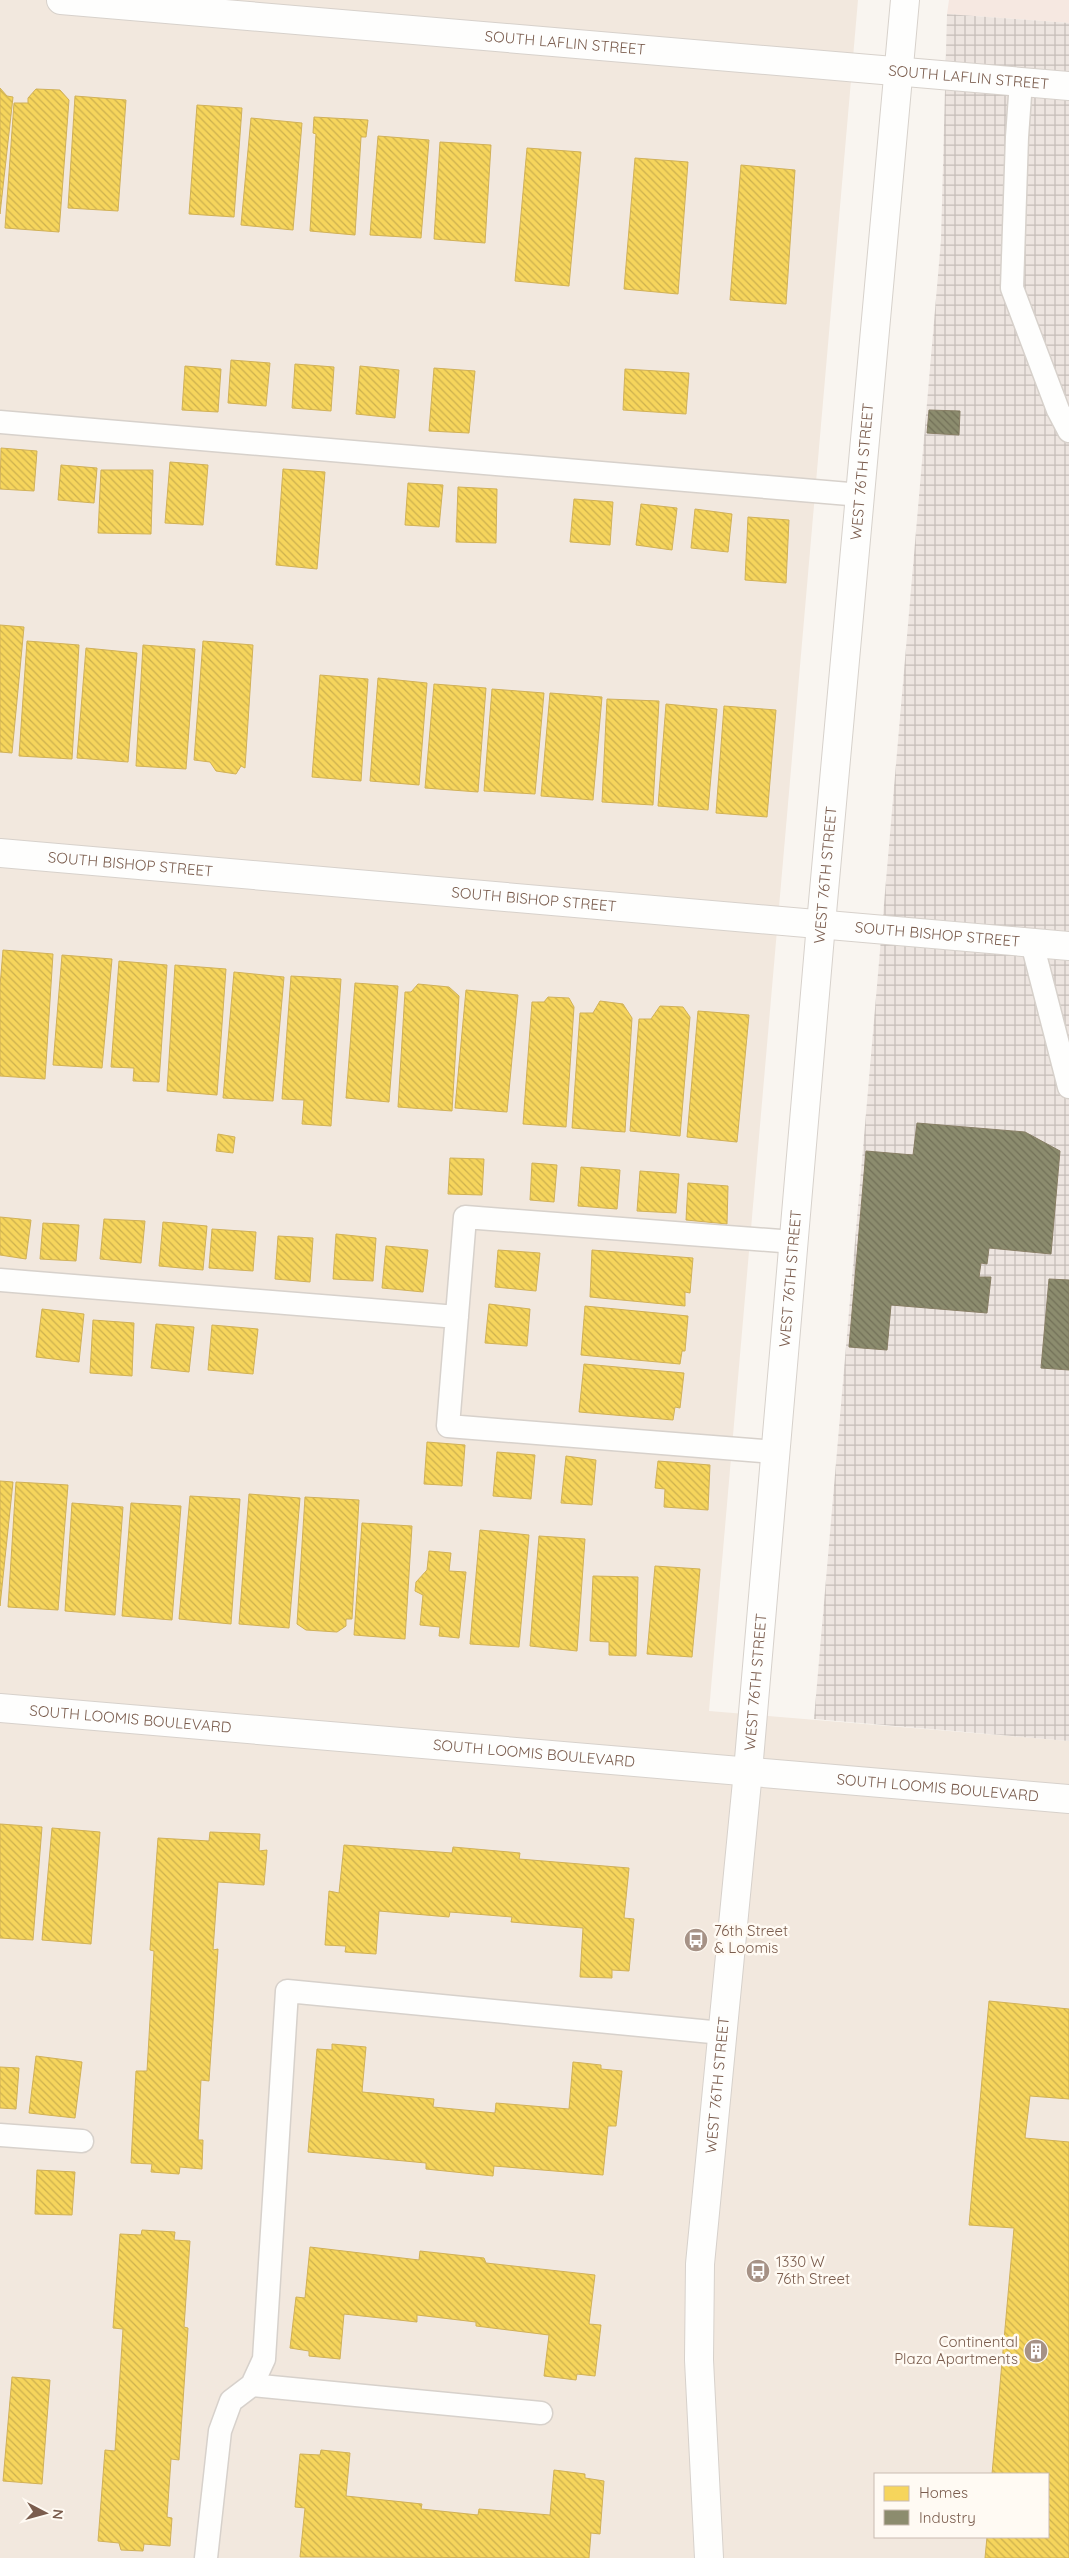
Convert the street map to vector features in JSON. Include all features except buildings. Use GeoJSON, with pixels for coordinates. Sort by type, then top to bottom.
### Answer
{"type":"FeatureCollection","features":[{"type":"Feature","properties":{"kind":"street","name":"SOUTH LAFLIN STREET"},"geometry":{"type":"LineString","coordinates":[[62,0],[1069,86]]}},
{"type":"Feature","properties":{"kind":"street","name":"WEST 76TH STREET"},"geometry":{"type":"LineString","coordinates":[[709,2558],[700,2360],[700,2264],[748,1771],[820,924],[900,72],[905,0]]}},
{"type":"Feature","properties":{"kind":"street","name":"SOUTH BISHOP STREET"},"geometry":{"type":"LineString","coordinates":[[0,853],[1069,946]]}},
{"type":"Feature","properties":{"kind":"street","name":"SOUTH LOOMIS BOULEVARD"},"geometry":{"type":"LineString","coordinates":[[0,1708],[1069,1799]]}},
{"type":"Feature","properties":{"kind":"lane"},"geometry":{"type":"LineString","coordinates":[[1021,82],[1017,137],[1012,288],[1058,410],[1069,431]]}},
{"type":"Feature","properties":{"kind":"lane"},"geometry":{"type":"LineString","coordinates":[[0,422],[861,495]]}},
{"type":"Feature","properties":{"kind":"lane"},"geometry":{"type":"LineString","coordinates":[[1032,943],[1069,1086]]}},
{"type":"Feature","properties":{"kind":"lane"},"geometry":{"type":"LineString","coordinates":[[775,1452],[448,1426],[464,1217],[794,1242]]}},
{"type":"Feature","properties":{"kind":"lane"},"geometry":{"type":"LineString","coordinates":[[0,1280],[457,1317]]}},
{"type":"Feature","properties":{"kind":"lane"},"geometry":{"type":"LineString","coordinates":[[206,2558],[220,2431],[231,2401],[252,2385],[264,2359],[287,1991],[722,2033]]}},
{"type":"Feature","properties":{"kind":"lane"},"geometry":{"type":"LineString","coordinates":[[0,2135],[82,2142]]}},
{"type":"Feature","properties":{"kind":"lane"},"geometry":{"type":"LineString","coordinates":[[252,2385],[541,2413]]}},
{"type":"Feature","properties":{"kind":"shaded area"},"geometry":{"type":"Polygon","coordinates":[[[0,0],[858,0],[709,1711],[1069,1741],[1069,2558],[0,2558],[0,0]]]}},
{"type":"Feature","properties":{"kind":"shaded area"},"geometry":{"type":"Polygon","coordinates":[[[949,0],[1069,0],[1069,23],[947,14],[949,0]]]}},
{"type":"Feature","properties":{"kind":"shaded area"},"geometry":{"type":"Polygon","coordinates":[[[947,14],[1069,23],[1069,1741],[814,1719],[941,240],[947,14]]]}},
{"type":"Feature","properties":{"kind":"place","name":"76th Street & Loomis"},"geometry":{"type":"Point","coordinates":[696,1940]}},
{"type":"Feature","properties":{"kind":"place","name":"1330 W 76th Street"},"geometry":{"type":"Point","coordinates":[758,2271]}},
{"type":"Feature","properties":{"kind":"place","name":"Continental Plaza Apartments"},"geometry":{"type":"Point","coordinates":[1036,2351]}}]}
